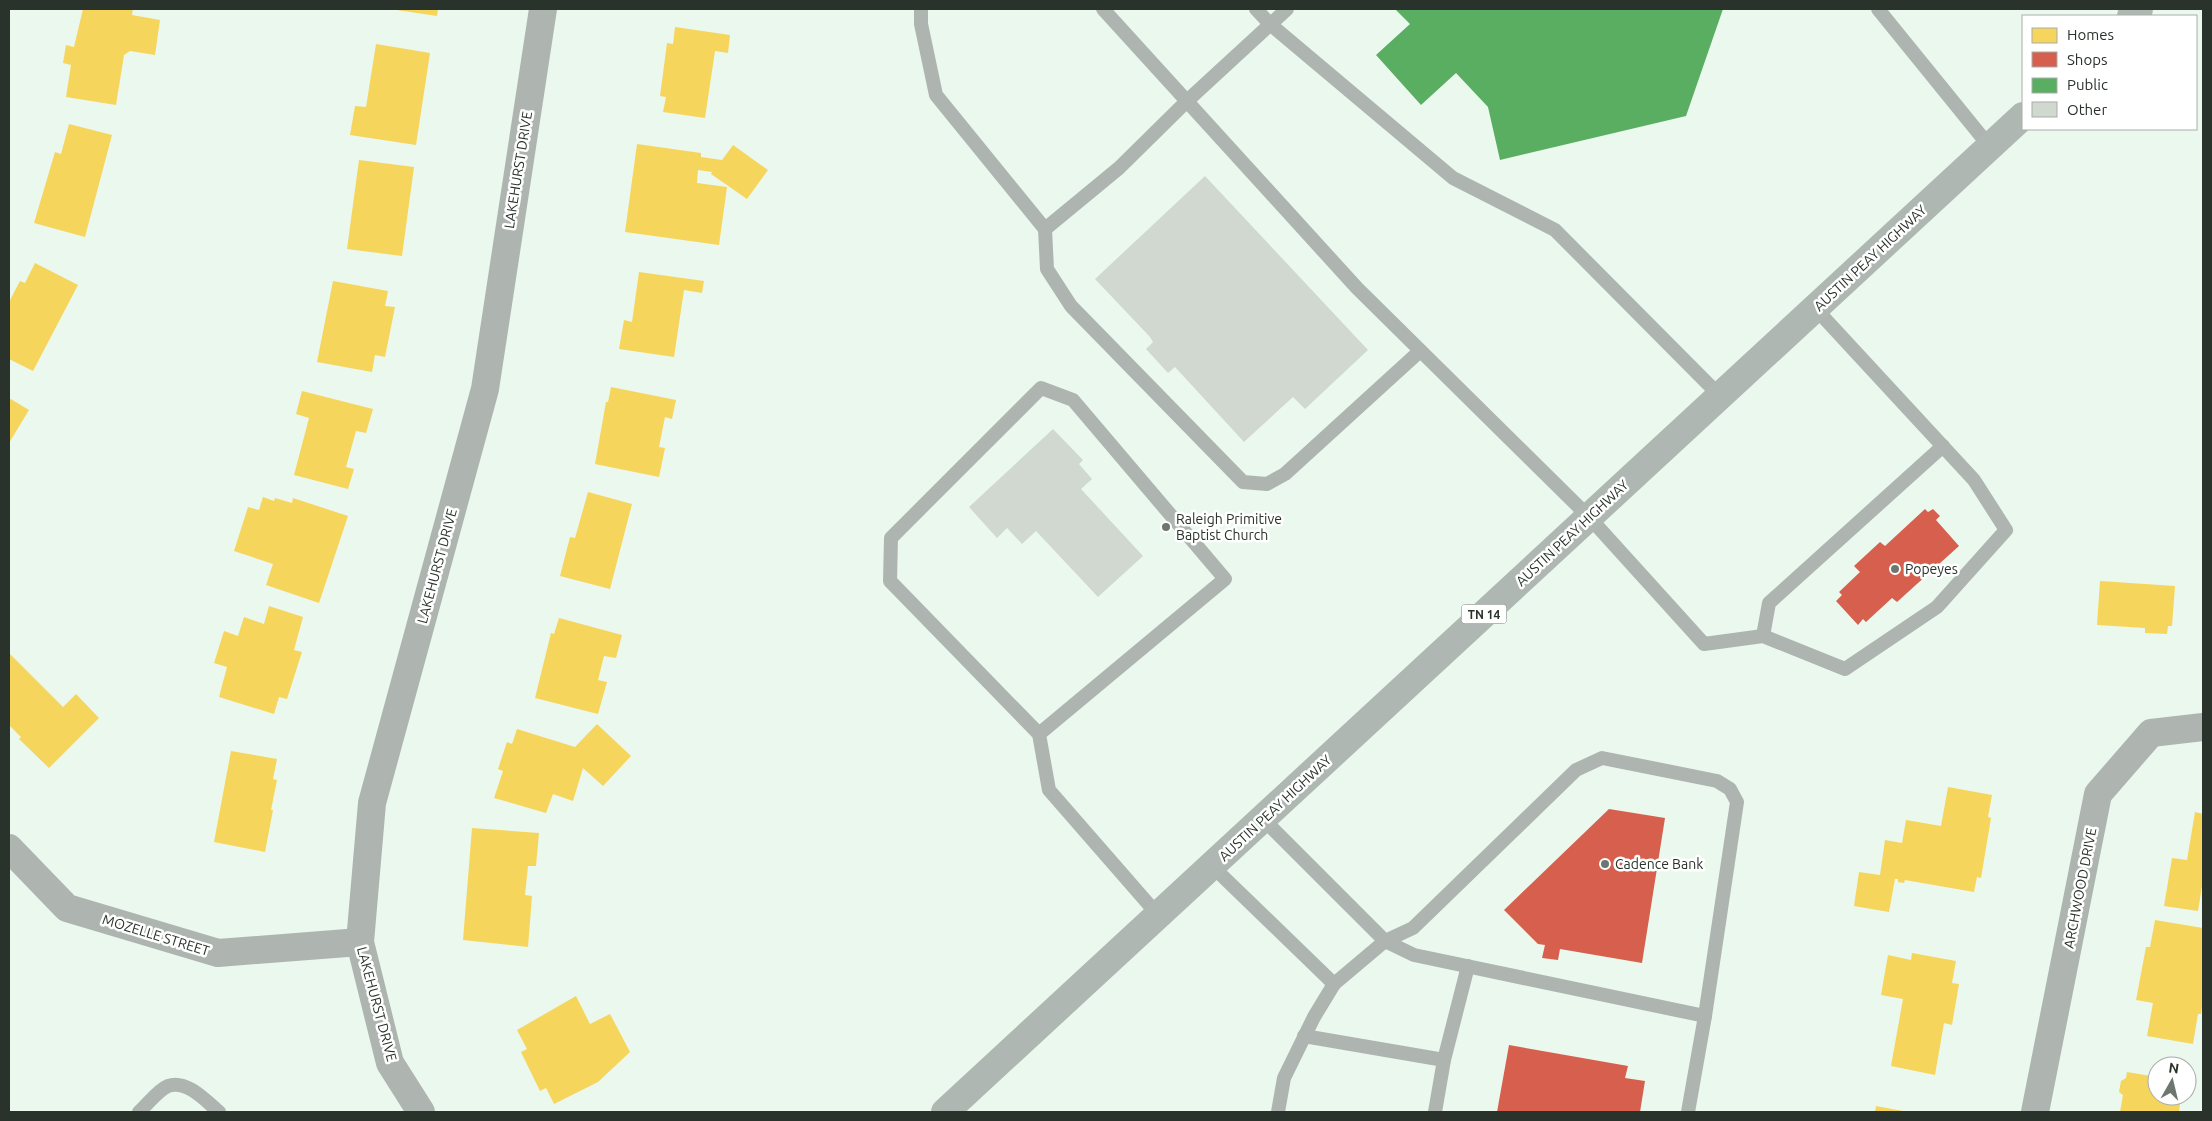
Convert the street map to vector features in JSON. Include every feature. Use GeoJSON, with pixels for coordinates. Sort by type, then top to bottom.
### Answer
{"type":"FeatureCollection","features":[{"type":"Feature","properties":{"kind":"main road","name":"AUSTIN PEAY HIGHWAY"},"geometry":{"type":"LineString","coordinates":[[945,1112],[2022,117]]}},
{"type":"Feature","properties":{"kind":"street","name":"LAKEHURST DRIVE"},"geometry":{"type":"LineString","coordinates":[[421,1112],[390,1063],[360,942],[372,803],[485,389],[543,9]]}},
{"type":"Feature","properties":{"kind":"street","name":"ARCHWOOD DRIVE"},"geometry":{"type":"LineString","coordinates":[[2035,1112],[2098,794],[2151,733],[2203,727]]}},
{"type":"Feature","properties":{"kind":"street","name":"MOZELLE STREET"},"geometry":{"type":"LineString","coordinates":[[9,848],[67,908],[218,953],[360,942]]}},
{"type":"Feature","properties":{"kind":"lane"},"geometry":{"type":"LineString","coordinates":[[921,9],[921,24],[936,95],[1045,229],[1047,269],[1071,306],[1243,482],[1267,484],[1285,474],[1420,351]]}},
{"type":"Feature","properties":{"kind":"lane"},"geometry":{"type":"LineString","coordinates":[[1103,9],[1357,288],[1589,517],[1704,644],[1763,636],[1845,669],[1937,607],[2006,530],[1974,480],[1815,308]]}},
{"type":"Feature","properties":{"kind":"lane"},"geometry":{"type":"LineString","coordinates":[[1256,9],[1270,24],[1453,178],[1555,230],[1720,396]]}},
{"type":"Feature","properties":{"kind":"lane"},"geometry":{"type":"LineString","coordinates":[[1045,229],[1119,168],[1187,100],[1287,9]]}},
{"type":"Feature","properties":{"kind":"lane"},"geometry":{"type":"LineString","coordinates":[[1879,9],[1990,147]]}},
{"type":"Feature","properties":{"kind":"lane"},"geometry":{"type":"LineString","coordinates":[[1039,734],[1225,579],[1073,400],[1041,388],[891,538],[890,581],[1039,734],[1049,790],[1158,915]]}},
{"type":"Feature","properties":{"kind":"lane"},"geometry":{"type":"LineString","coordinates":[[1763,636],[1769,603],[1943,446]]}},
{"type":"Feature","properties":{"kind":"lane"},"geometry":{"type":"LineString","coordinates":[[1278,1112],[1284,1078],[1304,1036],[1334,984],[1385,941],[1413,928],[1576,770],[1587,763],[1602,758],[1717,781],[1730,789],[1737,802],[1705,1016],[1688,1112]]}},
{"type":"Feature","properties":{"kind":"lane"},"geometry":{"type":"LineString","coordinates":[[1263,819],[1385,941],[1414,955],[1705,1016]]}},
{"type":"Feature","properties":{"kind":"lane"},"geometry":{"type":"LineString","coordinates":[[1212,866],[1334,984]]}},
{"type":"Feature","properties":{"kind":"lane"},"geometry":{"type":"LineString","coordinates":[[1435,1112],[1444,1060],[1468,966]]}},
{"type":"Feature","properties":{"kind":"lane"},"geometry":{"type":"LineString","coordinates":[[1304,1036],[1444,1060]]}},
{"type":"Feature","properties":{"kind":"lane"},"geometry":{"type":"LineString","coordinates":[[139,1112],[168,1086],[177,1085],[200,1096],[219,1112]]}},
{"type":"Feature","properties":{"kind":"building: Homes"},"geometry":{"type":"Polygon","coordinates":[[[83,9],[133,9],[132,15],[160,20],[155,55],[130,51],[124,55],[116,105],[66,97],[71,65],[63,63],[66,45],[74,47],[83,9]]]}},
{"type":"Feature","properties":{"kind":"building: Homes"},"geometry":{"type":"Polygon","coordinates":[[[390,9],[438,9],[437,16],[390,9]]]}},
{"type":"Feature","properties":{"kind":"building: Homes"},"geometry":{"type":"Polygon","coordinates":[[[675,27],[730,35],[728,53],[715,51],[705,118],[663,112],[666,97],[660,96],[667,43],[673,44],[675,27]]]}},
{"type":"Feature","properties":{"kind":"building: Homes"},"geometry":{"type":"Polygon","coordinates":[[[376,44],[430,53],[416,145],[350,135],[355,106],[366,107],[376,44]]]}},
{"type":"Feature","properties":{"kind":"building: Homes"},"geometry":{"type":"Polygon","coordinates":[[[69,124],[112,135],[85,237],[34,223],[55,152],[61,154],[69,124]]]}},
{"type":"Feature","properties":{"kind":"building: Homes"},"geometry":{"type":"Polygon","coordinates":[[[637,144],[701,153],[701,157],[722,160],[733,145],[768,170],[747,199],[711,174],[712,172],[698,170],[697,183],[727,187],[719,245],[625,232],[637,144]]]}},
{"type":"Feature","properties":{"kind":"building: Homes"},"geometry":{"type":"Polygon","coordinates":[[[359,160],[414,167],[402,256],[347,249],[359,160]]]}},
{"type":"Feature","properties":{"kind":"building: Homes"},"geometry":{"type":"Polygon","coordinates":[[[35,263],[78,285],[33,371],[9,359],[9,302],[20,281],[25,283],[35,263]]]}},
{"type":"Feature","properties":{"kind":"building: Homes"},"geometry":{"type":"Polygon","coordinates":[[[639,272],[704,281],[702,293],[684,290],[674,357],[619,349],[624,320],[632,322],[639,272]]]}},
{"type":"Feature","properties":{"kind":"building: Homes"},"geometry":{"type":"Polygon","coordinates":[[[333,281],[388,291],[385,306],[395,307],[385,357],[375,355],[372,372],[317,362],[333,281]]]}},
{"type":"Feature","properties":{"kind":"building: Homes"},"geometry":{"type":"Polygon","coordinates":[[[611,387],[676,400],[672,419],[665,417],[659,447],[665,448],[659,477],[595,464],[606,402],[608,402],[611,387]]]}},
{"type":"Feature","properties":{"kind":"building: Homes"},"geometry":{"type":"Polygon","coordinates":[[[302,391],[373,409],[366,433],[356,431],[346,467],[354,469],[348,489],[294,475],[309,418],[296,414],[302,391]]]}},
{"type":"Feature","properties":{"kind":"building: Homes"},"geometry":{"type":"Polygon","coordinates":[[[9,398],[29,410],[9,443],[9,398]]]}},
{"type":"Feature","properties":{"kind":"building: Homes"},"geometry":{"type":"Polygon","coordinates":[[[588,492],[632,504],[610,589],[560,576],[570,537],[575,538],[588,492]]]}},
{"type":"Feature","properties":{"kind":"building: Homes"},"geometry":{"type":"Polygon","coordinates":[[[263,497],[274,501],[275,498],[292,503],[293,498],[348,516],[319,603],[266,585],[273,564],[234,551],[248,507],[259,510],[263,497]]]}},
{"type":"Feature","properties":{"kind":"building: Homes"},"geometry":{"type":"Polygon","coordinates":[[[2100,581],[2175,586],[2172,626],[2168,626],[2167,634],[2145,633],[2145,628],[2097,625],[2100,581]]]}},
{"type":"Feature","properties":{"kind":"building: Homes"},"geometry":{"type":"Polygon","coordinates":[[[269,606],[303,617],[294,650],[302,652],[287,699],[279,697],[274,714],[219,697],[227,667],[214,663],[224,631],[238,636],[244,617],[264,624],[269,606]]]}},
{"type":"Feature","properties":{"kind":"building: Homes"},"geometry":{"type":"Polygon","coordinates":[[[559,618],[622,635],[616,658],[604,656],[598,680],[607,682],[598,714],[535,698],[551,633],[554,634],[559,618]]]}},
{"type":"Feature","properties":{"kind":"building: Homes"},"geometry":{"type":"Polygon","coordinates":[[[10,654],[63,707],[76,694],[99,718],[49,768],[19,739],[21,737],[9,725],[10,654]]]}},
{"type":"Feature","properties":{"kind":"building: Homes"},"geometry":{"type":"Polygon","coordinates":[[[597,724],[631,756],[603,786],[583,768],[573,801],[553,794],[546,813],[494,798],[503,771],[498,769],[507,742],[512,744],[517,729],[575,747],[597,724]]]}},
{"type":"Feature","properties":{"kind":"building: Homes"},"geometry":{"type":"Polygon","coordinates":[[[231,751],[277,759],[273,779],[277,780],[265,852],[214,842],[231,751]]]}},
{"type":"Feature","properties":{"kind":"building: Homes"},"geometry":{"type":"Polygon","coordinates":[[[1948,787],[1992,795],[1988,817],[1991,818],[1981,878],[1977,877],[1974,892],[1905,880],[1904,883],[1898,882],[1898,879],[1895,879],[1889,912],[1854,906],[1859,872],[1880,875],[1885,840],[1902,843],[1906,820],[1941,826],[1948,787]]]}},
{"type":"Feature","properties":{"kind":"building: Homes"},"geometry":{"type":"Polygon","coordinates":[[[2195,812],[2203,814],[2203,880],[2198,911],[2164,906],[2172,858],[2187,860],[2195,812]]]}},
{"type":"Feature","properties":{"kind":"building: Homes"},"geometry":{"type":"Polygon","coordinates":[[[472,828],[539,833],[536,866],[528,866],[525,895],[532,896],[528,947],[463,940],[472,828]]]}},
{"type":"Feature","properties":{"kind":"building: Homes"},"geometry":{"type":"Polygon","coordinates":[[[2155,920],[2203,928],[2203,1000],[2201,1014],[2198,1014],[2193,1044],[2147,1036],[2153,1003],[2136,1000],[2146,947],[2150,947],[2155,920]]]}},
{"type":"Feature","properties":{"kind":"building: Homes"},"geometry":{"type":"Polygon","coordinates":[[[1912,953],[1956,961],[1952,983],[1959,984],[1952,1025],[1944,1023],[1935,1075],[1891,1066],[1903,999],[1881,995],[1888,955],[1911,960],[1912,953]]]}},
{"type":"Feature","properties":{"kind":"building: Homes"},"geometry":{"type":"Polygon","coordinates":[[[576,996],[590,1024],[610,1014],[630,1052],[598,1082],[554,1104],[546,1088],[540,1091],[521,1052],[527,1049],[517,1030],[576,996]]]}},
{"type":"Feature","properties":{"kind":"building: Homes"},"geometry":{"type":"Polygon","coordinates":[[[2127,1072],[2147,1075],[2147,1106],[2180,1106],[2179,1112],[2120,1112],[2123,1095],[2119,1092],[2121,1081],[2126,1078],[2127,1072]]]}},
{"type":"Feature","properties":{"kind":"building: Homes"},"geometry":{"type":"Polygon","coordinates":[[[1876,1106],[1903,1111],[1903,1112],[1875,1112],[1876,1106]]]}},
{"type":"Feature","properties":{"kind":"building: Shops","name":"Popeyes"},"geometry":{"type":"Polygon","coordinates":[[[1925,509],[1928,512],[1933,509],[1940,516],[1936,520],[1959,546],[1897,602],[1892,598],[1866,622],[1863,619],[1858,625],[1836,601],[1842,595],[1839,592],[1860,572],[1854,566],[1880,542],[1885,546],[1925,509]]]}},
{"type":"Feature","properties":{"kind":"building: Shops","name":"Cadence Bank"},"geometry":{"type":"Polygon","coordinates":[[[1609,809],[1665,818],[1642,963],[1560,949],[1558,960],[1542,958],[1545,945],[1538,944],[1504,910],[1609,809]]]}},
{"type":"Feature","properties":{"kind":"building: Shops"},"geometry":{"type":"Polygon","coordinates":[[[1509,1045],[1628,1066],[1625,1078],[1645,1081],[1640,1112],[1497,1112],[1509,1045]]]}},
{"type":"Feature","properties":{"kind":"building: Public"},"geometry":{"type":"Polygon","coordinates":[[[1395,9],[1723,9],[1686,116],[1500,160],[1488,107],[1456,73],[1421,105],[1376,55],[1410,24],[1395,9]]]}},
{"type":"Feature","properties":{"kind":"building: Other"},"geometry":{"type":"Polygon","coordinates":[[[1205,176],[1368,350],[1305,409],[1293,397],[1244,442],[1175,367],[1168,373],[1146,349],[1153,342],[1150,337],[1095,279],[1205,176]]]}},
{"type":"Feature","properties":{"kind":"building: Other"},"geometry":{"type":"Polygon","coordinates":[[[1053,429],[1083,460],[1079,464],[1092,479],[1081,489],[1143,556],[1098,597],[1036,531],[1022,544],[1007,528],[997,538],[969,507],[1053,429]]]}},
{"type":"Feature","properties":{"kind":"place","name":"Raleigh Primitive Baptist Church"},"geometry":{"type":"Point","coordinates":[1166,527]}},
{"type":"Feature","properties":{"kind":"place","name":"Popeyes"},"geometry":{"type":"Point","coordinates":[1895,569]}},
{"type":"Feature","properties":{"kind":"place","name":"Cadence Bank"},"geometry":{"type":"Point","coordinates":[1605,864]}}]}
